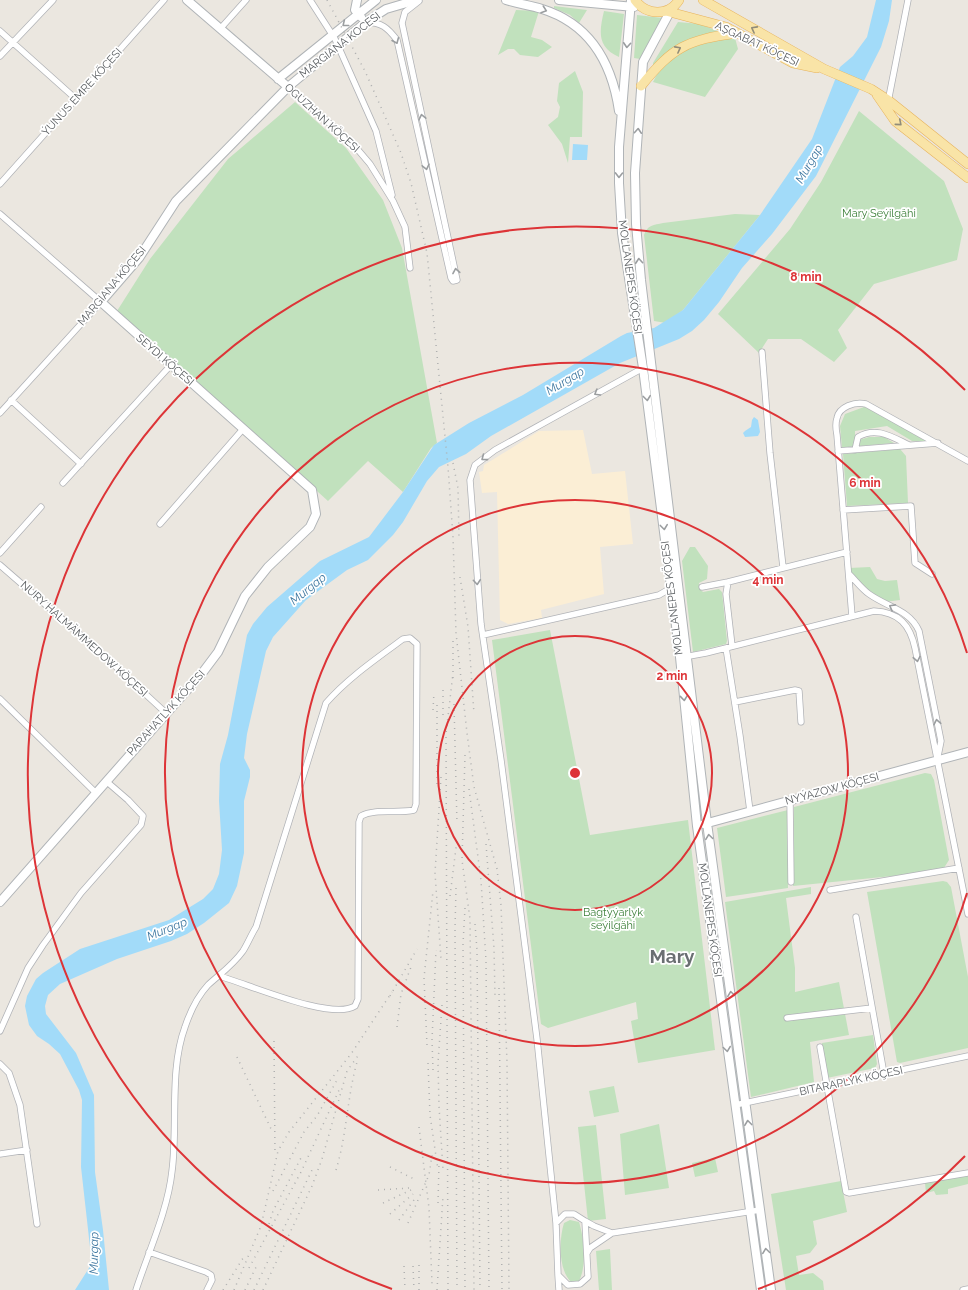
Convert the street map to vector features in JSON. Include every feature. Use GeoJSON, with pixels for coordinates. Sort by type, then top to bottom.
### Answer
{"type":"FeatureCollection","features":[{"type":"Feature","properties":{"kind":"main road"},"geometry":{"type":"LineString","coordinates":[[669,10],[679,0]]}},
{"type":"Feature","properties":{"kind":"main road","name":"AŞGABAT KÖÇESI"},"geometry":{"type":"LineString","coordinates":[[703,0],[721,12],[824,69],[873,91],[887,104],[968,164]]}},
{"type":"Feature","properties":{"kind":"main road"},"geometry":{"type":"LineString","coordinates":[[713,0],[721,12]]}},
{"type":"Feature","properties":{"kind":"main road","name":"AŞGABAT KÖÇESI"},"geometry":{"type":"LineString","coordinates":[[634,3],[652,12],[669,10],[726,27],[793,63],[824,69]]}},
{"type":"Feature","properties":{"kind":"main road"},"geometry":{"type":"LineString","coordinates":[[641,86],[672,52],[702,39],[737,33]]}},
{"type":"Feature","properties":{"kind":"main road","name":"AŞGABAT KÖÇESI"},"geometry":{"type":"LineString","coordinates":[[887,104],[895,121],[968,178]]}},
{"type":"Feature","properties":{"kind":"street"},"geometry":{"type":"LineString","coordinates":[[0,56],[53,0]]}},
{"type":"Feature","properties":{"kind":"street","name":"ÝUNUS EMRE KÖÇESI"},"geometry":{"type":"LineString","coordinates":[[0,184],[164,0]]}},
{"type":"Feature","properties":{"kind":"street","name":"OGUZHAN KÖÇESI"},"geometry":{"type":"LineString","coordinates":[[188,0],[353,144],[370,164],[393,201],[405,227],[410,268]]}},
{"type":"Feature","properties":{"kind":"street"},"geometry":{"type":"LineString","coordinates":[[220,29],[246,0]]}},
{"type":"Feature","properties":{"kind":"street"},"geometry":{"type":"LineString","coordinates":[[310,0],[338,46],[376,131],[393,201]]}},
{"type":"Feature","properties":{"kind":"street"},"geometry":{"type":"LineString","coordinates":[[357,0],[355,10],[358,14],[366,22],[379,23],[397,40],[451,278],[453,281],[457,280],[402,23],[405,12],[420,0]]}},
{"type":"Feature","properties":{"kind":"street","name":"MARGIANA KOCESI"},"geometry":{"type":"LineString","coordinates":[[278,79],[376,0]]}},
{"type":"Feature","properties":{"kind":"street","name":"MARGIANA KOCESI"},"geometry":{"type":"LineString","coordinates":[[288,87],[366,22],[386,9],[417,0]]}},
{"type":"Feature","properties":{"kind":"street"},"geometry":{"type":"LineString","coordinates":[[506,0],[542,8],[563,18],[581,30],[599,50],[610,72],[621,126]]}},
{"type":"Feature","properties":{"kind":"street"},"geometry":{"type":"LineString","coordinates":[[559,0],[634,3]]}},
{"type":"Feature","properties":{"kind":"street"},"geometry":{"type":"LineString","coordinates":[[887,104],[908,0]]}},
{"type":"Feature","properties":{"kind":"street","name":"MOLLANEPES KÖÇESI"},"geometry":{"type":"LineString","coordinates":[[634,3],[621,126],[619,182],[622,233],[643,364],[671,588],[683,657],[707,823],[771,1290]]}},
{"type":"Feature","properties":{"kind":"street","name":"MOLLANEPES KÖÇESI"},"geometry":{"type":"LineString","coordinates":[[669,10],[643,62],[635,173],[636,224],[683,657],[697,826],[760,1290]]}},
{"type":"Feature","properties":{"kind":"street"},"geometry":{"type":"LineString","coordinates":[[0,31],[76,99]]}},
{"type":"Feature","properties":{"kind":"street","name":"MARGIANA KÖÇESI"},"geometry":{"type":"LineString","coordinates":[[0,414],[11,400],[101,302],[138,258],[176,201],[288,87]]}},
{"type":"Feature","properties":{"kind":"street"},"geometry":{"type":"LineString","coordinates":[[419,140],[426,138]]}},
{"type":"Feature","properties":{"kind":"street","name":"SEÝDI KÖÇESI"},"geometry":{"type":"LineString","coordinates":[[0,214],[312,490],[316,514]]}},
{"type":"Feature","properties":{"kind":"street"},"geometry":{"type":"LineString","coordinates":[[631,282],[641,280]]}},
{"type":"Feature","properties":{"kind":"street"},"geometry":{"type":"LineString","coordinates":[[762,352],[770,453],[783,567]]}},
{"type":"Feature","properties":{"kind":"street"},"geometry":{"type":"LineString","coordinates":[[559,1290],[556,1223],[537,1039],[501,760],[483,635],[476,573],[470,480],[475,465],[495,450],[643,364]]}},
{"type":"Feature","properties":{"kind":"street"},"geometry":{"type":"LineString","coordinates":[[63,483],[171,365]]}},
{"type":"Feature","properties":{"kind":"street"},"geometry":{"type":"LineString","coordinates":[[11,400],[81,464]]}},
{"type":"Feature","properties":{"kind":"street"},"geometry":{"type":"LineString","coordinates":[[852,616],[836,423],[838,416],[845,408],[862,403],[938,443],[968,461]]}},
{"type":"Feature","properties":{"kind":"street"},"geometry":{"type":"LineString","coordinates":[[160,524],[243,429]]}},
{"type":"Feature","properties":{"kind":"street"},"geometry":{"type":"LineString","coordinates":[[855,450],[858,437],[865,433],[882,432],[909,446]]}},
{"type":"Feature","properties":{"kind":"street"},"geometry":{"type":"LineString","coordinates":[[838,451],[938,443]]}},
{"type":"Feature","properties":{"kind":"street"},"geometry":{"type":"LineString","coordinates":[[843,510],[911,506],[915,563],[932,574]]}},
{"type":"Feature","properties":{"kind":"street"},"geometry":{"type":"LineString","coordinates":[[0,553],[41,507]]}},
{"type":"Feature","properties":{"kind":"street","name":"PARAHATLYK KÖÇESI"},"geometry":{"type":"LineString","coordinates":[[0,902],[203,672],[218,652],[245,596],[268,567],[310,527],[316,514]]}},
{"type":"Feature","properties":{"kind":"street"},"geometry":{"type":"LineString","coordinates":[[702,587],[728,582],[847,552]]}},
{"type":"Feature","properties":{"kind":"street","name":"NURY HALMÄMMEDOW KÖÇESI"},"geometry":{"type":"LineString","coordinates":[[0,565],[123,672],[167,714]]}},
{"type":"Feature","properties":{"kind":"street"},"geometry":{"type":"LineString","coordinates":[[849,574],[870,595],[915,621],[919,631],[940,741],[938,760]]}},
{"type":"Feature","properties":{"kind":"street"},"geometry":{"type":"LineString","coordinates":[[728,582],[726,594],[729,647],[750,811]]}},
{"type":"Feature","properties":{"kind":"street"},"geometry":{"type":"LineString","coordinates":[[483,635],[659,595],[671,588]]}},
{"type":"Feature","properties":{"kind":"street"},"geometry":{"type":"LineString","coordinates":[[683,657],[729,647],[874,610],[882,611],[906,624],[915,648],[968,914]]}},
{"type":"Feature","properties":{"kind":"street"},"geometry":{"type":"LineString","coordinates":[[136,1290],[168,1194],[172,1171],[177,1058],[184,1028],[196,1001],[208,986],[242,951],[256,927],[326,703],[354,676],[403,639],[410,638],[417,644],[416,804],[414,810],[407,812],[367,812],[361,816],[359,822],[358,998],[355,1006],[348,1010],[331,1010],[306,1005],[219,976]]}},
{"type":"Feature","properties":{"kind":"street"},"geometry":{"type":"LineString","coordinates":[[735,702],[795,690],[799,691],[801,722]]}},
{"type":"Feature","properties":{"kind":"street"},"geometry":{"type":"LineString","coordinates":[[0,699],[96,793]]}},
{"type":"Feature","properties":{"kind":"street","name":"NYÝAZOW KÖÇESI"},"geometry":{"type":"LineString","coordinates":[[697,826],[968,752]]}},
{"type":"Feature","properties":{"kind":"street"},"geometry":{"type":"LineString","coordinates":[[0,1031],[28,968],[43,945],[81,893],[141,825],[143,816],[128,800],[106,781]]}},
{"type":"Feature","properties":{"kind":"street"},"geometry":{"type":"LineString","coordinates":[[790,800],[790,882]]}},
{"type":"Feature","properties":{"kind":"street"},"geometry":{"type":"LineString","coordinates":[[830,890],[959,868]]}},
{"type":"Feature","properties":{"kind":"street"},"geometry":{"type":"LineString","coordinates":[[856,917],[884,1074]]}},
{"type":"Feature","properties":{"kind":"street"},"geometry":{"type":"LineString","coordinates":[[786,1018],[872,1008]]}},
{"type":"Feature","properties":{"kind":"street"},"geometry":{"type":"LineString","coordinates":[[820,1047],[845,1189],[849,1193],[968,1173]]}},
{"type":"Feature","properties":{"kind":"street","name":"BITARAPLYK KÖÇESI"},"geometry":{"type":"LineString","coordinates":[[735,1105],[968,1056]]}},
{"type":"Feature","properties":{"kind":"street"},"geometry":{"type":"LineString","coordinates":[[0,1064],[9,1073],[20,1106],[38,1224]]}},
{"type":"Feature","properties":{"kind":"street"},"geometry":{"type":"LineString","coordinates":[[0,1154],[27,1150]]}},
{"type":"Feature","properties":{"kind":"street"},"geometry":{"type":"LineString","coordinates":[[587,1253],[590,1248],[612,1233],[760,1210]]}},
{"type":"Feature","properties":{"kind":"street"},"geometry":{"type":"LineString","coordinates":[[556,1223],[565,1214],[574,1214],[594,1226],[612,1233]]}},
{"type":"Feature","properties":{"kind":"street"},"geometry":{"type":"LineString","coordinates":[[558,1275],[568,1284],[580,1284],[588,1277],[585,1220]]}},
{"type":"Feature","properties":{"kind":"street"},"geometry":{"type":"LineString","coordinates":[[149,1252],[211,1275],[212,1280],[207,1290]]}},
{"type":"Feature","properties":{"kind":"street"},"geometry":{"type":"LineString","coordinates":[[963,1290],[968,1289]]}},
{"type":"Feature","properties":{"kind":"shaded area"},"geometry":{"type":"Polygon","coordinates":[[[583,430],[592,474],[625,471],[633,544],[600,547],[604,594],[541,610],[542,618],[508,624],[500,620],[497,492],[482,493],[479,472],[483,471],[484,465],[539,431],[583,430]]]}},
{"type":"Feature","properties":{"kind":"green space"},"geometry":{"type":"Polygon","coordinates":[[[554,6],[587,10],[579,23],[570,15],[554,8],[554,6]]]}},
{"type":"Feature","properties":{"kind":"green space"},"geometry":{"type":"Polygon","coordinates":[[[516,10],[539,11],[531,37],[542,40],[552,47],[538,57],[520,55],[514,49],[508,49],[498,55],[516,10]]]}},
{"type":"Feature","properties":{"kind":"green space"},"geometry":{"type":"Polygon","coordinates":[[[604,11],[624,14],[619,57],[607,49],[601,38],[601,26],[604,11]]]}},
{"type":"Feature","properties":{"kind":"green space"},"geometry":{"type":"Polygon","coordinates":[[[637,15],[663,18],[640,59],[634,58],[637,15]]]}},
{"type":"Feature","properties":{"kind":"green space"},"geometry":{"type":"Polygon","coordinates":[[[678,22],[700,24],[720,32],[699,36],[682,43],[668,53],[653,69],[653,63],[678,22]]]}},
{"type":"Feature","properties":{"kind":"green space"},"geometry":{"type":"Polygon","coordinates":[[[735,38],[738,49],[705,97],[653,82],[660,70],[668,61],[687,48],[710,41],[735,38]]]}},
{"type":"Feature","properties":{"kind":"green space"},"geometry":{"type":"Polygon","coordinates":[[[575,71],[583,92],[582,137],[570,137],[568,163],[562,144],[548,125],[558,117],[560,107],[557,101],[559,83],[575,71]]]}},
{"type":"Feature","properties":{"kind":"green space"},"geometry":{"type":"Polygon","coordinates":[[[295,102],[346,148],[383,200],[402,248],[437,443],[431,448],[403,492],[368,461],[328,501],[117,311],[150,259],[228,159],[295,102]]]}},
{"type":"Feature","properties":{"kind":"green space","name":"Mary Seýilgähi"},"geometry":{"type":"Polygon","coordinates":[[[859,111],[944,181],[963,229],[957,260],[874,284],[838,330],[847,348],[834,362],[801,339],[768,339],[759,353],[718,314],[790,229],[821,182],[859,111]]]}},
{"type":"Feature","properties":{"kind":"green space"},"geometry":{"type":"Polygon","coordinates":[[[735,214],[760,215],[683,310],[666,323],[654,321],[644,235],[647,229],[651,226],[663,223],[735,214]]]}},
{"type":"Feature","properties":{"kind":"green space"},"geometry":{"type":"Polygon","coordinates":[[[864,407],[876,411],[926,441],[912,441],[887,426],[855,431],[855,446],[842,448],[840,426],[845,414],[864,407]]]}},
{"type":"Feature","properties":{"kind":"green space"},"geometry":{"type":"Polygon","coordinates":[[[869,437],[884,437],[894,443],[860,446],[859,440],[869,437]]]}},
{"type":"Feature","properties":{"kind":"green space"},"geometry":{"type":"Polygon","coordinates":[[[900,449],[906,456],[908,503],[847,506],[843,454],[900,449]]]}},
{"type":"Feature","properties":{"kind":"green space"},"geometry":{"type":"Polygon","coordinates":[[[690,547],[695,547],[708,566],[707,579],[699,583],[699,588],[703,592],[719,589],[722,592],[727,641],[726,644],[693,652],[682,561],[690,547]]]}},
{"type":"Feature","properties":{"kind":"green space"},"geometry":{"type":"Polygon","coordinates":[[[870,567],[877,579],[885,581],[897,580],[900,600],[884,602],[871,595],[849,574],[849,568],[870,567]]]}},
{"type":"Feature","properties":{"kind":"green space","name":"Bagtyýarlyk seýilgähi"},"geometry":{"type":"Polygon","coordinates":[[[550,630],[590,835],[688,820],[715,1050],[638,1063],[631,1021],[638,1019],[636,1002],[548,1028],[541,1024],[492,640],[550,630]]]}},
{"type":"Feature","properties":{"kind":"green space"},"geometry":{"type":"Polygon","coordinates":[[[925,773],[931,774],[934,780],[949,860],[942,871],[793,886],[794,807],[925,773]]]}},
{"type":"Feature","properties":{"kind":"green space"},"geometry":{"type":"Polygon","coordinates":[[[788,810],[788,888],[726,897],[717,828],[788,810]]]}},
{"type":"Feature","properties":{"kind":"green space"},"geometry":{"type":"Polygon","coordinates":[[[943,881],[947,882],[951,887],[968,977],[968,1048],[900,1063],[897,1062],[867,892],[943,881]]]}},
{"type":"Feature","properties":{"kind":"green space"},"geometry":{"type":"Polygon","coordinates":[[[811,887],[811,894],[786,898],[795,968],[795,992],[839,982],[849,1035],[810,1042],[814,1082],[751,1097],[725,902],[811,887]]]}},
{"type":"Feature","properties":{"kind":"green space"},"geometry":{"type":"Polygon","coordinates":[[[873,1035],[877,1064],[875,1068],[827,1078],[825,1075],[822,1043],[873,1035]]]}},
{"type":"Feature","properties":{"kind":"green space"},"geometry":{"type":"Polygon","coordinates":[[[614,1086],[619,1112],[594,1117],[589,1091],[614,1086]]]}},
{"type":"Feature","properties":{"kind":"green space"},"geometry":{"type":"Polygon","coordinates":[[[659,1124],[669,1188],[625,1195],[620,1134],[659,1124]]]}},
{"type":"Feature","properties":{"kind":"green space"},"geometry":{"type":"Polygon","coordinates":[[[596,1125],[606,1219],[588,1221],[578,1127],[596,1125]]]}},
{"type":"Feature","properties":{"kind":"green space"},"geometry":{"type":"Polygon","coordinates":[[[715,1158],[718,1172],[695,1177],[692,1163],[715,1158]]]}},
{"type":"Feature","properties":{"kind":"green space"},"geometry":{"type":"Polygon","coordinates":[[[968,1175],[968,1184],[948,1189],[948,1194],[936,1195],[934,1191],[926,1193],[925,1183],[968,1175]]]}},
{"type":"Feature","properties":{"kind":"green space"},"geometry":{"type":"Polygon","coordinates":[[[841,1181],[847,1212],[813,1221],[817,1244],[810,1253],[796,1256],[799,1275],[813,1273],[823,1281],[824,1290],[786,1290],[771,1194],[841,1181]]]}},
{"type":"Feature","properties":{"kind":"green space"},"geometry":{"type":"Polygon","coordinates":[[[570,1220],[579,1222],[584,1252],[582,1275],[579,1281],[571,1282],[564,1270],[561,1254],[562,1230],[564,1223],[570,1220]]]}},
{"type":"Feature","properties":{"kind":"green space"},"geometry":{"type":"Polygon","coordinates":[[[610,1249],[612,1290],[599,1290],[596,1251],[610,1249]]]}},
{"type":"Feature","properties":{"kind":"water","name":"Murgap"},"geometry":{"type":"Polygon","coordinates":[[[876,0],[892,0],[889,21],[881,47],[816,176],[772,234],[742,268],[719,302],[704,320],[692,331],[679,339],[620,363],[491,436],[466,454],[439,467],[427,481],[403,522],[393,535],[368,560],[347,570],[306,600],[273,637],[266,651],[247,734],[244,758],[250,770],[250,777],[244,801],[244,853],[237,886],[229,903],[204,923],[187,934],[171,941],[117,959],[60,984],[48,995],[45,1006],[46,1014],[76,1053],[94,1095],[95,1172],[109,1290],[75,1290],[89,1268],[91,1256],[81,1167],[82,1100],[79,1090],[60,1054],[37,1036],[29,1025],[25,1006],[27,996],[36,979],[80,949],[169,920],[203,899],[213,889],[219,874],[222,850],[219,801],[220,764],[228,735],[247,635],[253,624],[267,607],[320,561],[369,537],[403,492],[434,445],[469,423],[523,395],[621,336],[627,333],[654,328],[683,310],[760,215],[812,139],[840,67],[853,56],[867,37],[876,0]]]}},
{"type":"Feature","properties":{"kind":"water"},"geometry":{"type":"Polygon","coordinates":[[[573,144],[588,145],[587,160],[572,160],[573,144]]]}},
{"type":"Feature","properties":{"kind":"water"},"geometry":{"type":"Polygon","coordinates":[[[754,417],[758,420],[760,432],[758,436],[745,437],[743,433],[751,427],[754,417]]]}},
{"type":"Feature","properties":{"kind":"railway"},"geometry":{"type":"LineString","coordinates":[[327,0],[365,71],[401,153],[411,183],[427,253],[448,467],[453,537],[456,633],[467,733],[474,787],[497,869],[501,905],[507,1062],[509,1290]]}},
{"type":"Feature","properties":{"kind":"railway"},"geometry":{"type":"LineString","coordinates":[[453,463],[458,488],[459,538]]}},
{"type":"Feature","properties":{"kind":"railway"},"geometry":{"type":"LineString","coordinates":[[460,577],[468,627],[474,714]]}},
{"type":"Feature","properties":{"kind":"railway"},"geometry":{"type":"LineString","coordinates":[[453,640],[453,678]]}},
{"type":"Feature","properties":{"kind":"railway"},"geometry":{"type":"LineString","coordinates":[[448,1290],[446,734],[453,673]]}},
{"type":"Feature","properties":{"kind":"railway"},"geometry":{"type":"LineString","coordinates":[[443,689],[443,715]]}},
{"type":"Feature","properties":{"kind":"railway"},"geometry":{"type":"LineString","coordinates":[[433,710],[434,692]]}},
{"type":"Feature","properties":{"kind":"railway"},"geometry":{"type":"LineString","coordinates":[[437,703],[437,784]]}},
{"type":"Feature","properties":{"kind":"railway"},"geometry":{"type":"LineString","coordinates":[[454,704],[457,824]]}},
{"type":"Feature","properties":{"kind":"railway"},"geometry":{"type":"LineString","coordinates":[[465,755],[462,860],[470,919],[474,1290]]}},
{"type":"Feature","properties":{"kind":"railway"},"geometry":{"type":"LineString","coordinates":[[441,777],[435,873],[441,959]]}},
{"type":"Feature","properties":{"kind":"railway"},"geometry":{"type":"LineString","coordinates":[[469,789],[481,880],[486,961],[489,1290]]}},
{"type":"Feature","properties":{"kind":"railway"},"geometry":{"type":"LineString","coordinates":[[450,896],[457,840]]}},
{"type":"Feature","properties":{"kind":"railway"},"geometry":{"type":"LineString","coordinates":[[486,844],[494,948],[495,996]]}},
{"type":"Feature","properties":{"kind":"railway"},"geometry":{"type":"LineString","coordinates":[[456,888],[457,1290]]}},
{"type":"Feature","properties":{"kind":"railway"},"geometry":{"type":"LineString","coordinates":[[427,1045],[424,978],[433,891]]}},
{"type":"Feature","properties":{"kind":"railway"},"geometry":{"type":"LineString","coordinates":[[465,908],[463,944],[465,1290]]}},
{"type":"Feature","properties":{"kind":"railway"},"geometry":{"type":"LineString","coordinates":[[475,924],[477,950],[480,1290]]}},
{"type":"Feature","properties":{"kind":"railway"},"geometry":{"type":"LineString","coordinates":[[390,996],[417,949]]}},
{"type":"Feature","properties":{"kind":"railway"},"geometry":{"type":"LineString","coordinates":[[433,1070],[432,1040],[436,950]]}},
{"type":"Feature","properties":{"kind":"railway"},"geometry":{"type":"LineString","coordinates":[[397,1027],[401,994],[411,967]]}},
{"type":"Feature","properties":{"kind":"railway"},"geometry":{"type":"LineString","coordinates":[[499,988],[502,1290]]}},
{"type":"Feature","properties":{"kind":"railway"},"geometry":{"type":"LineString","coordinates":[[234,1290],[261,1226],[278,1151],[289,1132],[351,1054],[392,992]]}},
{"type":"Feature","properties":{"kind":"railway"},"geometry":{"type":"LineString","coordinates":[[442,1005],[438,1063],[443,1170]]}},
{"type":"Feature","properties":{"kind":"railway"},"geometry":{"type":"LineString","coordinates":[[274,1041],[275,1155]]}},
{"type":"Feature","properties":{"kind":"railway"},"geometry":{"type":"LineString","coordinates":[[263,1290],[312,1186],[322,1159],[347,1071],[360,1053]]}},
{"type":"Feature","properties":{"kind":"railway"},"geometry":{"type":"LineString","coordinates":[[237,1057],[272,1131]]}},
{"type":"Feature","properties":{"kind":"railway"},"geometry":{"type":"LineString","coordinates":[[336,1170],[343,1143],[351,1089],[357,1062]]}},
{"type":"Feature","properties":{"kind":"railway"},"geometry":{"type":"LineString","coordinates":[[428,1063],[430,1115],[438,1170]]}},
{"type":"Feature","properties":{"kind":"railway"},"geometry":{"type":"LineString","coordinates":[[273,1191],[304,1132],[317,1116],[337,1080]]}},
{"type":"Feature","properties":{"kind":"railway"},"geometry":{"type":"LineString","coordinates":[[249,1268],[301,1172],[340,1088]]}},
{"type":"Feature","properties":{"kind":"railway"},"geometry":{"type":"LineString","coordinates":[[419,1127],[429,1208],[432,1284]]}},
{"type":"Feature","properties":{"kind":"railway"},"geometry":{"type":"LineString","coordinates":[[408,1223],[429,1175],[432,1155]]}},
{"type":"Feature","properties":{"kind":"railway"},"geometry":{"type":"LineString","coordinates":[[269,1224],[273,1211],[302,1156]]}},
{"type":"Feature","properties":{"kind":"railway"},"geometry":{"type":"LineString","coordinates":[[438,1203],[439,1163]]}},
{"type":"Feature","properties":{"kind":"railway"},"geometry":{"type":"LineString","coordinates":[[390,1167],[414,1179]]}},
{"type":"Feature","properties":{"kind":"railway"},"geometry":{"type":"LineString","coordinates":[[254,1290],[312,1170]]}},
{"type":"Feature","properties":{"kind":"railway"},"geometry":{"type":"LineString","coordinates":[[378,1190],[409,1188]]}},
{"type":"Feature","properties":{"kind":"railway"},"geometry":{"type":"LineString","coordinates":[[383,1203],[411,1190]]}},
{"type":"Feature","properties":{"kind":"railway"},"geometry":{"type":"LineString","coordinates":[[390,1214],[413,1194]]}},
{"type":"Feature","properties":{"kind":"railway"},"geometry":{"type":"LineString","coordinates":[[437,1290],[443,1196]]}},
{"type":"Feature","properties":{"kind":"railway"},"geometry":{"type":"LineString","coordinates":[[399,1220],[414,1200]]}},
{"type":"Feature","properties":{"kind":"railway"},"geometry":{"type":"LineString","coordinates":[[223,1290],[245,1255]]}},
{"type":"Feature","properties":{"kind":"railway"},"geometry":{"type":"LineString","coordinates":[[245,1290],[258,1263]]}},
{"type":"Feature","properties":{"kind":"railway"},"geometry":{"type":"LineString","coordinates":[[419,1265],[419,1290]]}},
{"type":"Feature","properties":{"kind":"railway"},"geometry":{"type":"LineString","coordinates":[[404,1266],[405,1290]]}},
{"type":"Feature","properties":{"kind":"railway"},"geometry":{"type":"LineString","coordinates":[[413,1266],[414,1290]]}},
{"type":"Feature","properties":{"kind":"district","name":"Mary"},"geometry":{"type":"Point","coordinates":[672,956]}}]}
